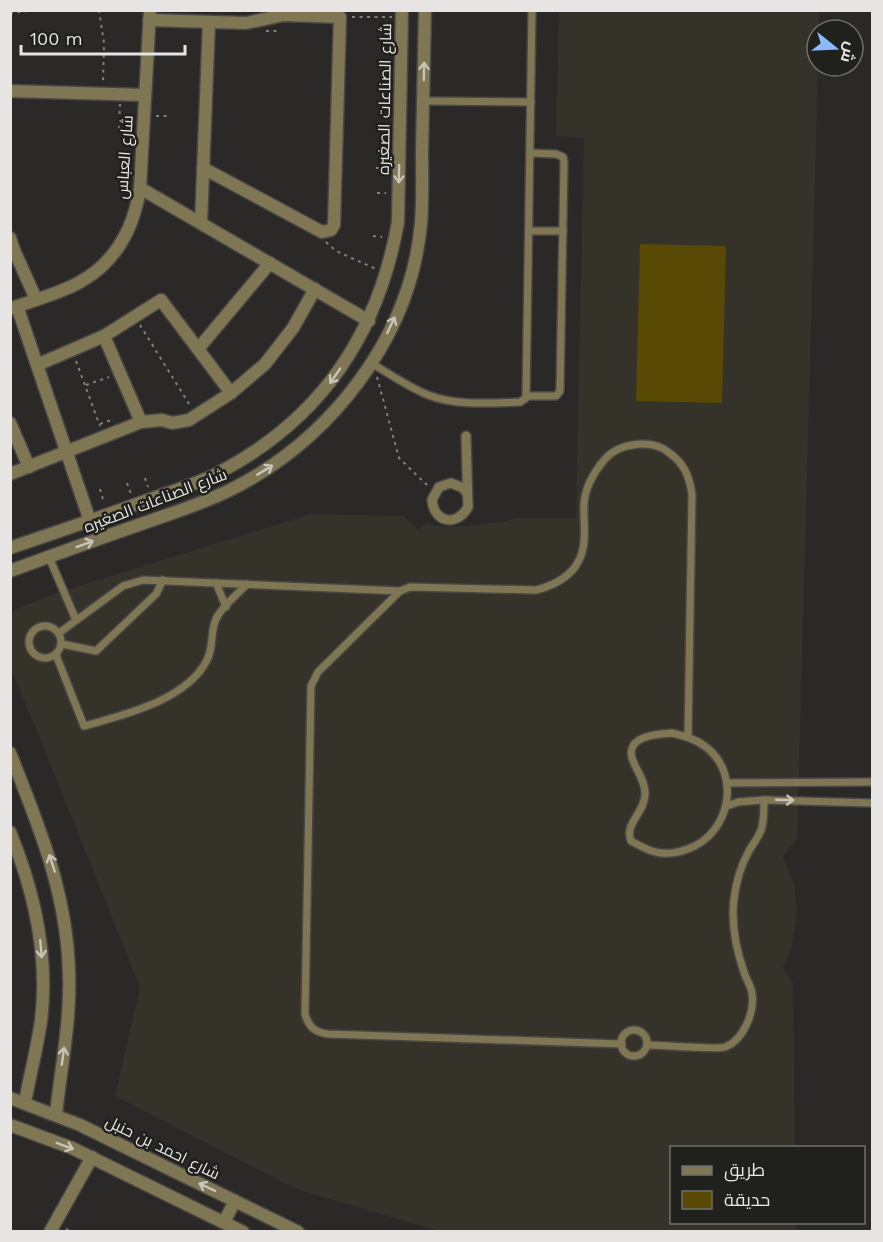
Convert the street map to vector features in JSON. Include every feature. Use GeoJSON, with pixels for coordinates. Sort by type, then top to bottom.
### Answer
{"type":"FeatureCollection","features":[{"type":"Feature","properties":{"kind":"street","name":"شارع الصناعات الصغيره"},"geometry":{"type":"LineString","coordinates":[[10,571],[231,490],[273,465],[311,435],[345,399],[371,363],[391,327],[414,260],[421,224],[425,10]]}},
{"type":"Feature","properties":{"kind":"street","name":"شارع الصناعات الصغيره"},"geometry":{"type":"LineString","coordinates":[[10,548],[219,473],[259,449],[296,420],[328,386],[369,321],[387,274],[398,222],[402,14]]}},
{"type":"Feature","properties":{"kind":"street"},"geometry":{"type":"LineString","coordinates":[[150,16],[246,23],[284,15],[340,16],[334,225],[327,232],[322,232],[203,168]]}},
{"type":"Feature","properties":{"kind":"street","name":"شارع العباس"},"geometry":{"type":"LineString","coordinates":[[14,308],[80,283],[102,267],[121,245],[130,227],[137,208],[140,188],[150,16]]}},
{"type":"Feature","properties":{"kind":"street"},"geometry":{"type":"LineString","coordinates":[[201,223],[208,22]]}},
{"type":"Feature","properties":{"kind":"street"},"geometry":{"type":"LineString","coordinates":[[10,90],[145,95]]}},
{"type":"Feature","properties":{"kind":"street"},"geometry":{"type":"LineString","coordinates":[[400,139],[422,138]]}},
{"type":"Feature","properties":{"kind":"street"},"geometry":{"type":"LineString","coordinates":[[140,188],[369,321]]}},
{"type":"Feature","properties":{"kind":"street"},"geometry":{"type":"LineString","coordinates":[[10,238],[36,299]]}},
{"type":"Feature","properties":{"kind":"street"},"geometry":{"type":"LineString","coordinates":[[198,349],[270,263]]}},
{"type":"Feature","properties":{"kind":"street"},"geometry":{"type":"LineString","coordinates":[[10,474],[141,422],[162,420],[172,423],[196,417],[231,393],[265,364],[293,328],[315,289]]}},
{"type":"Feature","properties":{"kind":"street"},"geometry":{"type":"LineString","coordinates":[[37,365],[104,336],[161,300],[231,393]]}},
{"type":"Feature","properties":{"kind":"street"},"geometry":{"type":"LineString","coordinates":[[14,308],[37,365],[90,521]]}},
{"type":"Feature","properties":{"kind":"street"},"geometry":{"type":"LineString","coordinates":[[104,336],[141,422]]}},
{"type":"Feature","properties":{"kind":"street"},"geometry":{"type":"LineString","coordinates":[[10,423],[29,467]]}},
{"type":"Feature","properties":{"kind":"street"},"geometry":{"type":"LineString","coordinates":[[466,436],[468,507],[459,518],[451,520],[440,517],[435,512],[432,500],[439,487],[451,483],[466,492]]}},
{"type":"Feature","properties":{"kind":"street"},"geometry":{"type":"LineString","coordinates":[[10,753],[44,838],[56,876],[65,924],[69,974],[68,1023],[56,1114]]}},
{"type":"Feature","properties":{"kind":"street"},"geometry":{"type":"LineString","coordinates":[[10,832],[30,884],[40,929],[44,975],[41,1021],[25,1102]]}},
{"type":"Feature","properties":{"kind":"street","name":"شارع احمد بن حنبل"},"geometry":{"type":"LineString","coordinates":[[10,1098],[56,1114],[298,1232]]}},
{"type":"Feature","properties":{"kind":"street"},"geometry":{"type":"LineString","coordinates":[[10,1125],[92,1157],[243,1232]]}},
{"type":"Feature","properties":{"kind":"street"},"geometry":{"type":"LineString","coordinates":[[50,1232],[92,1157]]}},
{"type":"Feature","properties":{"kind":"street"},"geometry":{"type":"LineString","coordinates":[[224,1222],[235,1201]]}},
{"type":"Feature","properties":{"kind":"lane"},"geometry":{"type":"LineString","coordinates":[[371,363],[408,385],[430,395],[453,401],[520,402],[527,396],[532,10]]}},
{"type":"Feature","properties":{"kind":"lane"},"geometry":{"type":"LineString","coordinates":[[423,101],[531,102]]}},
{"type":"Feature","properties":{"kind":"lane"},"geometry":{"type":"LineString","coordinates":[[527,396],[556,396],[560,391],[563,231],[563,157],[556,154],[530,153]]}},
{"type":"Feature","properties":{"kind":"lane"},"geometry":{"type":"LineString","coordinates":[[529,231],[563,231]]}},
{"type":"Feature","properties":{"kind":"lane"},"geometry":{"type":"LineString","coordinates":[[622,1044],[328,1034],[316,1032],[308,1025],[305,1014],[311,686],[318,672],[400,591],[420,586],[536,590],[551,586],[565,578],[575,567],[582,553],[586,538],[584,504],[588,485],[597,468],[610,454],[626,445],[645,443],[663,448],[679,460],[689,476],[692,494],[688,736]]}},
{"type":"Feature","properties":{"kind":"lane"},"geometry":{"type":"LineString","coordinates":[[49,557],[76,621]]}},
{"type":"Feature","properties":{"kind":"lane"},"geometry":{"type":"LineString","coordinates":[[59,633],[123,586],[143,580],[400,591]]}},
{"type":"Feature","properties":{"kind":"lane"},"geometry":{"type":"LineString","coordinates":[[62,644],[96,651],[156,594],[164,580]]}},
{"type":"Feature","properties":{"kind":"lane"},"geometry":{"type":"LineString","coordinates":[[216,583],[226,607]]}},
{"type":"Feature","properties":{"kind":"lane"},"geometry":{"type":"LineString","coordinates":[[56,655],[84,726],[115,718],[159,700],[196,676],[209,656],[215,622],[247,584]]}},
{"type":"Feature","properties":{"kind":"lane"},"geometry":{"type":"LineString","coordinates":[[41,626],[51,627],[59,633],[62,644],[56,655],[47,659],[37,657],[30,650],[29,640],[33,631],[41,626]]}},
{"type":"Feature","properties":{"kind":"lane"},"geometry":{"type":"LineString","coordinates":[[672,733],[688,736],[706,747],[720,763],[727,783],[727,806],[717,828],[699,845],[677,853],[653,852],[631,841],[628,829],[644,804],[646,793],[644,781],[632,762],[633,745],[639,740],[655,734],[672,733]]}},
{"type":"Feature","properties":{"kind":"lane"},"geometry":{"type":"LineString","coordinates":[[727,783],[873,782]]}},
{"type":"Feature","properties":{"kind":"lane"},"geometry":{"type":"LineString","coordinates":[[727,806],[738,802],[764,800],[873,803]]}},
{"type":"Feature","properties":{"kind":"lane"},"geometry":{"type":"LineString","coordinates":[[647,1045],[724,1048],[744,1030],[752,1005],[752,992],[745,977],[733,923],[734,898],[745,859],[762,829],[764,800]]}},
{"type":"Feature","properties":{"kind":"lane"},"geometry":{"type":"LineString","coordinates":[[635,1030],[644,1035],[647,1045],[644,1052],[634,1056],[627,1053],[622,1044],[626,1034],[635,1030]]}},
{"type":"Feature","properties":{"kind":"path"},"geometry":{"type":"LineString","coordinates":[[10,13],[38,10]]}},
{"type":"Feature","properties":{"kind":"path"},"geometry":{"type":"LineString","coordinates":[[99,10],[104,43],[103,93]]}},
{"type":"Feature","properties":{"kind":"path"},"geometry":{"type":"LineString","coordinates":[[340,16],[402,14]]}},
{"type":"Feature","properties":{"kind":"path"},"geometry":{"type":"LineString","coordinates":[[119,129],[121,94]]}},
{"type":"Feature","properties":{"kind":"path"},"geometry":{"type":"LineString","coordinates":[[144,116],[171,116]]}},
{"type":"Feature","properties":{"kind":"path"},"geometry":{"type":"LineString","coordinates":[[322,232],[329,246],[336,251],[387,274]]}},
{"type":"Feature","properties":{"kind":"path"},"geometry":{"type":"LineString","coordinates":[[135,318],[196,417]]}},
{"type":"Feature","properties":{"kind":"path"},"geometry":{"type":"LineString","coordinates":[[72,350],[104,437]]}},
{"type":"Feature","properties":{"kind":"path"},"geometry":{"type":"LineString","coordinates":[[371,363],[382,391],[399,458],[435,492]]}},
{"type":"Feature","properties":{"kind":"path"},"geometry":{"type":"LineString","coordinates":[[85,385],[120,373]]}},
{"type":"Feature","properties":{"kind":"path"},"geometry":{"type":"LineString","coordinates":[[100,489],[106,515]]}},
{"type":"Feature","properties":{"kind":"shaded area"},"geometry":{"type":"Polygon","coordinates":[[[559,11],[819,11],[819,18],[805,18],[805,78],[818,78],[797,839],[783,857],[794,883],[797,911],[792,946],[783,968],[793,983],[795,1146],[670,1146],[670,1224],[796,1224],[796,1231],[439,1231],[296,1189],[115,1096],[140,987],[11,669],[10,617],[14,610],[63,591],[311,514],[404,516],[419,530],[429,522],[435,526],[456,527],[517,518],[576,518],[584,138],[556,136],[559,11]]]}},
{"type":"Feature","properties":{"kind":"green space"},"geometry":{"type":"Polygon","coordinates":[[[640,244],[726,246],[722,403],[636,401],[640,244]]]}}]}
